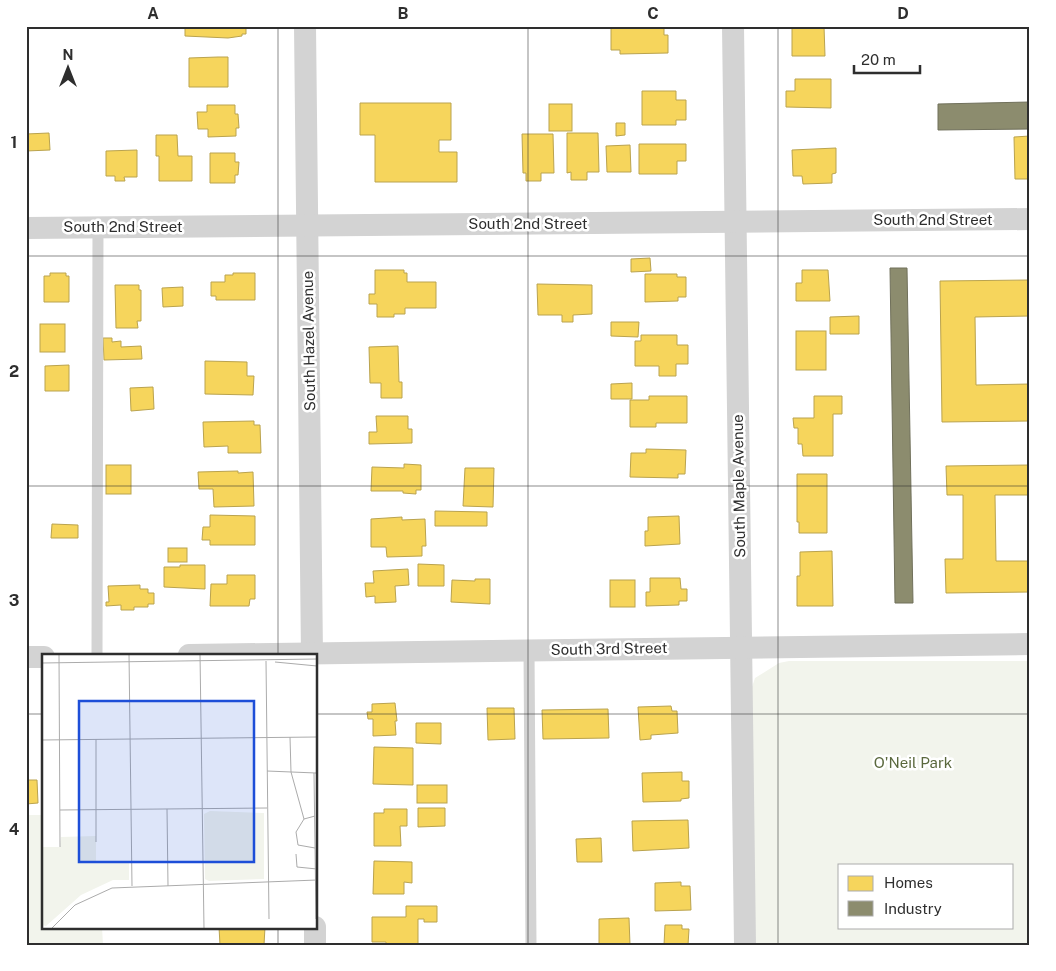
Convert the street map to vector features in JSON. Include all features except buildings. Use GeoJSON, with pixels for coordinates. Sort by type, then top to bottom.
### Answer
{"type":"FeatureCollection","features":[{"type":"Feature","properties":{"kind":"street","name":"South Hazel Avenue"},"geometry":{"type":"LineString","coordinates":[[305,26],[312,654]]}},
{"type":"Feature","properties":{"kind":"street","name":"South Maple Avenue"},"geometry":{"type":"LineString","coordinates":[[733,26],[745,945]]}},
{"type":"Feature","properties":{"kind":"street","name":"South 2nd Street"},"geometry":{"type":"LineString","coordinates":[[26,228],[1030,219]]}},
{"type":"Feature","properties":{"kind":"street","name":"South 3rd Street"},"geometry":{"type":"LineString","coordinates":[[312,654],[1030,644]]}},
{"type":"Feature","properties":{"kind":"street"},"geometry":{"type":"LineString","coordinates":[[26,657],[42,657]]}},
{"type":"Feature","properties":{"kind":"street"},"geometry":{"type":"LineString","coordinates":[[315,928],[315,945]]}},
{"type":"Feature","properties":{"kind":"lane"},"geometry":{"type":"LineString","coordinates":[[96,654],[98,227]]}},
{"type":"Feature","properties":{"kind":"lane"},"geometry":{"type":"LineString","coordinates":[[529,650],[531,945]]}},
{"type":"Feature","properties":{"kind":"green space","name":"O'Neil Park"},"geometry":{"type":"Polygon","coordinates":[[[789,661],[1030,661],[1030,945],[755,945],[751,690],[755,678],[779,663],[789,661]]]}},
{"type":"Feature","properties":{"kind":"green space"},"geometry":{"type":"Polygon","coordinates":[[[26,815],[42,815],[42,928],[102,928],[103,945],[26,945],[26,815]]]}}]}
